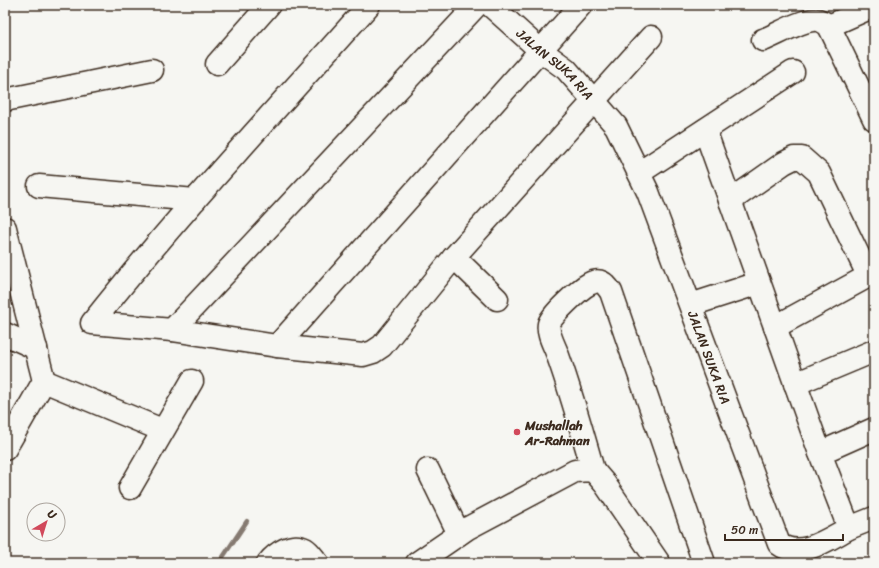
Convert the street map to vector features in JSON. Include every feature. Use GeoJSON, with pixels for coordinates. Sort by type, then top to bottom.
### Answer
{"type":"FeatureCollection","features":[{"type":"Feature","properties":{"kind":"street"},"geometry":{"type":"LineString","coordinates":[[217,64],[269,5]]}},
{"type":"Feature","properties":{"kind":"street"},"geometry":{"type":"LineString","coordinates":[[370,5],[195,200],[122,284],[92,323],[172,330],[277,346],[363,355],[373,352],[382,346],[454,257],[651,37]]}},
{"type":"Feature","properties":{"kind":"street"},"geometry":{"type":"LineString","coordinates":[[172,330],[476,5]]}},
{"type":"Feature","properties":{"kind":"street","name":"JALAN SUKA RIA"},"geometry":{"type":"LineString","coordinates":[[490,5],[540,50],[566,69],[616,126],[648,192],[779,544],[788,550],[813,556]]}},
{"type":"Feature","properties":{"kind":"street"},"geometry":{"type":"LineString","coordinates":[[277,346],[581,5]]}},
{"type":"Feature","properties":{"kind":"street"},"geometry":{"type":"LineString","coordinates":[[829,26],[874,6]]}},
{"type":"Feature","properties":{"kind":"street"},"geometry":{"type":"LineString","coordinates":[[764,40],[803,22],[814,19],[819,20],[829,26],[867,88],[874,119]]}},
{"type":"Feature","properties":{"kind":"street"},"geometry":{"type":"LineString","coordinates":[[5,100],[152,70]]}},
{"type":"Feature","properties":{"kind":"street"},"geometry":{"type":"LineString","coordinates":[[638,172],[793,72]]}},
{"type":"Feature","properties":{"kind":"street"},"geometry":{"type":"LineString","coordinates":[[705,130],[795,384],[849,528]]}},
{"type":"Feature","properties":{"kind":"street"},"geometry":{"type":"LineString","coordinates":[[730,201],[784,163],[794,158],[802,158],[819,173],[871,274],[775,327]]}},
{"type":"Feature","properties":{"kind":"street"},"geometry":{"type":"LineString","coordinates":[[39,186],[195,200]]}},
{"type":"Feature","properties":{"kind":"street"},"geometry":{"type":"LineString","coordinates":[[5,228],[9,257],[36,348],[44,381],[5,449]]}},
{"type":"Feature","properties":{"kind":"street"},"geometry":{"type":"LineString","coordinates":[[454,257],[497,299]]}},
{"type":"Feature","properties":{"kind":"street"},"geometry":{"type":"LineString","coordinates":[[659,563],[605,484],[593,470],[569,384],[550,336],[549,326],[554,314],[587,284],[596,281],[603,282],[611,292],[704,563]]}},
{"type":"Feature","properties":{"kind":"street"},"geometry":{"type":"LineString","coordinates":[[700,302],[759,282]]}},
{"type":"Feature","properties":{"kind":"street"},"geometry":{"type":"LineString","coordinates":[[5,334],[36,348]]}},
{"type":"Feature","properties":{"kind":"street"},"geometry":{"type":"LineString","coordinates":[[795,384],[874,351]]}},
{"type":"Feature","properties":{"kind":"street"},"geometry":{"type":"LineString","coordinates":[[44,381],[162,430]]}},
{"type":"Feature","properties":{"kind":"street"},"geometry":{"type":"LineString","coordinates":[[130,488],[162,430],[192,382]]}},
{"type":"Feature","properties":{"kind":"street"},"geometry":{"type":"LineString","coordinates":[[820,452],[874,429]]}},
{"type":"Feature","properties":{"kind":"street"},"geometry":{"type":"LineString","coordinates":[[428,470],[459,534]]}},
{"type":"Feature","properties":{"kind":"street"},"geometry":{"type":"LineString","coordinates":[[417,563],[468,528],[575,471],[593,470]]}},
{"type":"Feature","properties":{"kind":"street"},"geometry":{"type":"LineString","coordinates":[[813,556],[849,528],[874,518]]}},
{"type":"Feature","properties":{"kind":"street"},"geometry":{"type":"LineString","coordinates":[[268,563],[284,550],[295,546],[305,549],[318,563]]}},
{"type":"Feature","properties":{"kind":"waterway"},"geometry":{"type":"LineString","coordinates":[[219,563],[247,521]]}},
{"type":"Feature","properties":{"kind":"place","name":"Mushallah Ar-Rahman"},"geometry":{"type":"Point","coordinates":[517,432]}}]}
